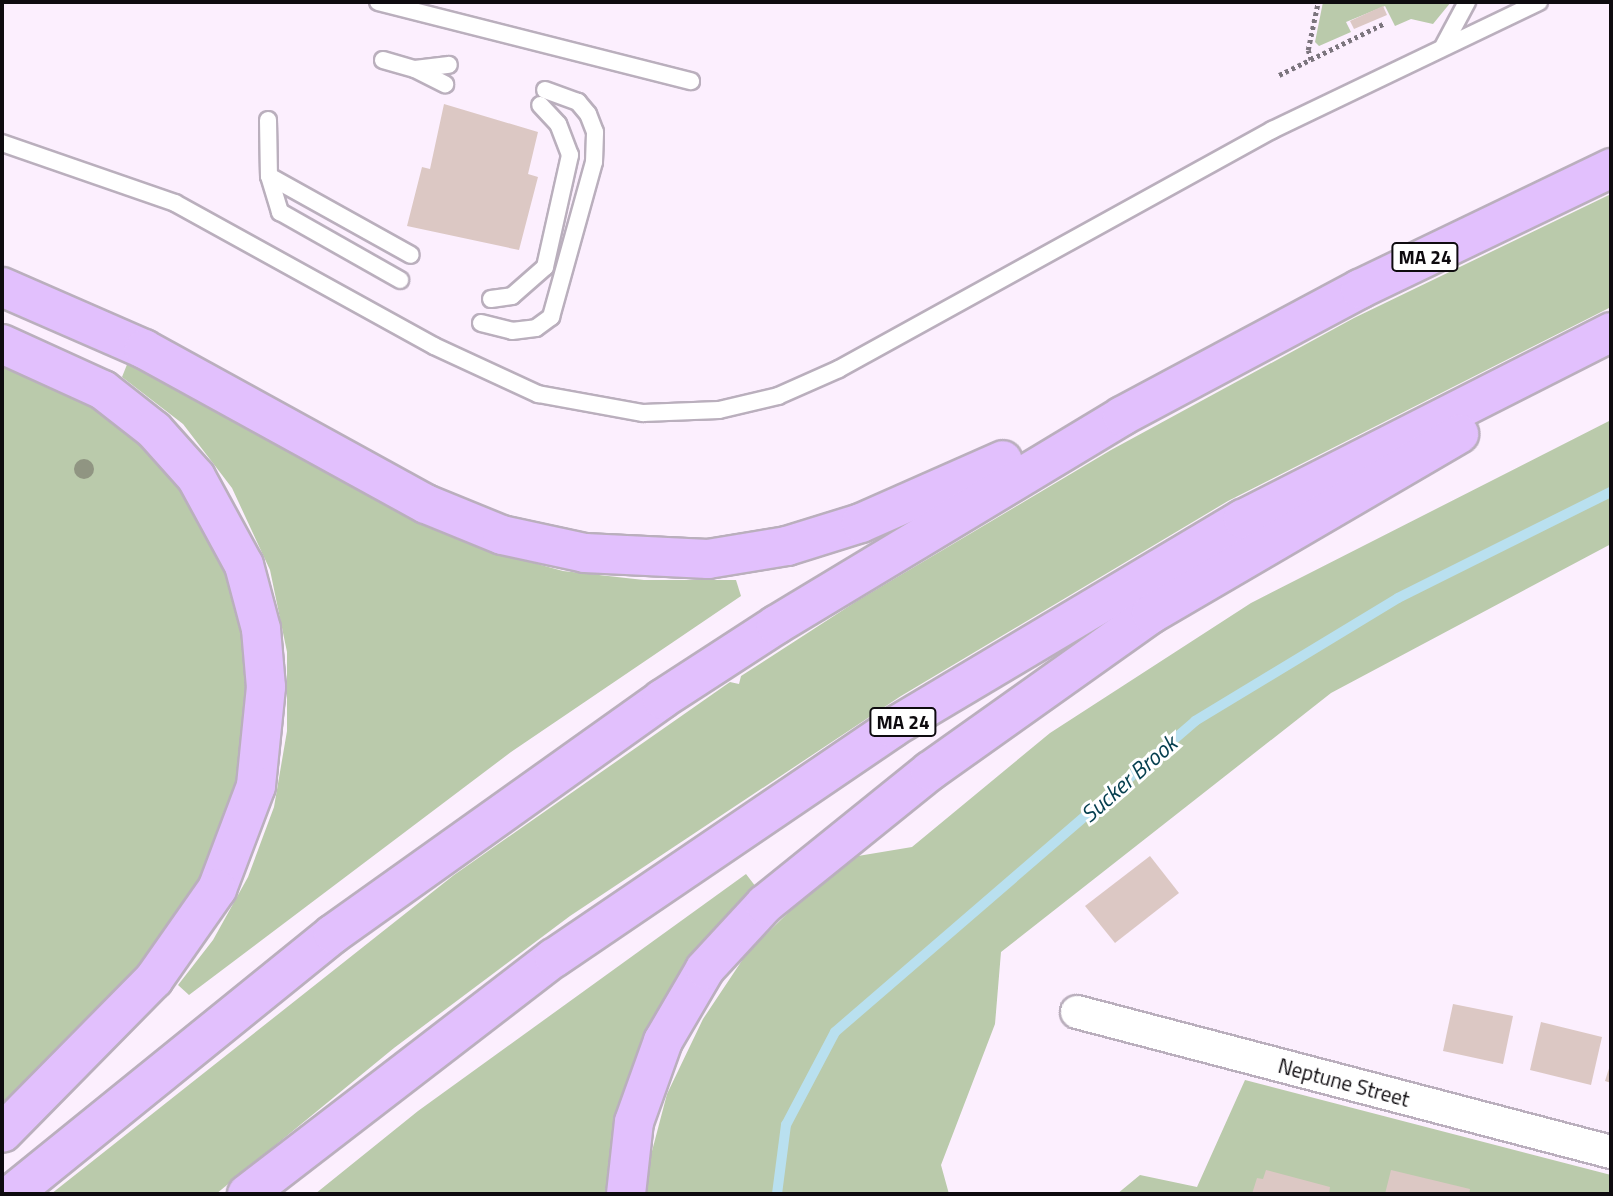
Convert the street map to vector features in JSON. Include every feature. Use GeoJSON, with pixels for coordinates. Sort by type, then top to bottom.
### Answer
{"type":"FeatureCollection","features":[{"type":"Feature","properties":{"kind":"highway","name":"MA 24"},"geometry":{"type":"LineString","coordinates":[[12,1194],[333,933],[662,699],[1005,483],[1241,351],[1611,168]]}},
{"type":"Feature","properties":{"kind":"highway"},"geometry":{"type":"LineString","coordinates":[[2,287],[144,349],[463,521],[543,545],[669,561],[748,555],[861,523],[1241,351]]}},
{"type":"Feature","properties":{"kind":"highway","name":"MA 24"},"geometry":{"type":"LineString","coordinates":[[247,1194],[554,958],[892,728],[1243,519],[1611,332]]}},
{"type":"Feature","properties":{"kind":"highway"},"geometry":{"type":"LineString","coordinates":[[2,344],[103,390],[154,430],[196,477],[243,565],[261,629],[266,687],[256,786],[217,889],[154,978],[2,1133]]}},
{"type":"Feature","properties":{"kind":"highway"},"geometry":{"type":"LineString","coordinates":[[626,1194],[634,1122],[663,1041],[705,969],[765,904],[930,771],[1151,614],[1319,513],[1611,349]]}},
{"type":"Feature","properties":{"kind":"street","name":"Neptune Street"},"geometry":{"type":"LineString","coordinates":[[1077,1012],[1611,1152]]}},
{"type":"Feature","properties":{"kind":"lane"},"geometry":{"type":"LineString","coordinates":[[378,2],[691,81]]}},
{"type":"Feature","properties":{"kind":"lane"},"geometry":{"type":"LineString","coordinates":[[1439,49],[1454,34],[1468,2]]}},
{"type":"Feature","properties":{"kind":"lane"},"geometry":{"type":"LineString","coordinates":[[2,144],[175,202],[505,381],[608,410],[682,413],[750,404],[807,384],[1231,152],[1539,2]]}},
{"type":"Feature","properties":{"kind":"lane"},"geometry":{"type":"LineString","coordinates":[[383,60],[415,69],[445,84]]}},
{"type":"Feature","properties":{"kind":"lane"},"geometry":{"type":"LineString","coordinates":[[415,69],[449,65]]}},
{"type":"Feature","properties":{"kind":"lane"},"geometry":{"type":"LineString","coordinates":[[481,323],[512,331],[536,328],[551,317],[594,162],[595,132],[588,114],[578,102],[542,97],[558,124],[570,155],[545,267],[512,296],[491,299]]}},
{"type":"Feature","properties":{"kind":"lane"},"geometry":{"type":"LineString","coordinates":[[268,120],[269,176],[281,212],[400,280]]}},
{"type":"Feature","properties":{"kind":"lane"},"geometry":{"type":"LineString","coordinates":[[269,176],[411,255]]}},
{"type":"Feature","properties":{"kind":"path"},"geometry":{"type":"LineString","coordinates":[[1311,60],[1308,50],[1318,2]]}},
{"type":"Feature","properties":{"kind":"path"},"geometry":{"type":"LineString","coordinates":[[1279,75],[1385,23]]}},
{"type":"Feature","properties":{"kind":"green space"},"geometry":{"type":"Polygon","coordinates":[[[1323,2],[1451,2],[1433,24],[1411,19],[1395,26],[1385,6],[1346,22],[1351,32],[1319,46],[1315,42],[1323,2]]]}},
{"type":"Feature","properties":{"kind":"green space"},"geometry":{"type":"Polygon","coordinates":[[[1611,194],[1611,307],[1228,501],[901,696],[570,916],[394,1048],[216,1194],[51,1194],[454,875],[730,682],[739,684],[741,676],[857,601],[1111,450],[1354,318],[1611,194]]]}},
{"type":"Feature","properties":{"kind":"green space"},"geometry":{"type":"Polygon","coordinates":[[[128,362],[418,522],[482,549],[563,571],[644,580],[736,580],[741,596],[511,752],[189,995],[178,985],[213,940],[248,877],[274,807],[287,731],[287,652],[270,570],[232,488],[183,424],[122,377],[128,362]]]}},
{"type":"Feature","properties":{"kind":"green space"},"geometry":{"type":"Polygon","coordinates":[[[2,363],[83,398],[156,456],[186,493],[229,574],[240,614],[249,711],[229,819],[209,868],[130,980],[2,1111],[2,363]]]}},
{"type":"Feature","properties":{"kind":"green space"},"geometry":{"type":"Polygon","coordinates":[[[1611,420],[1611,544],[1331,693],[1001,952],[995,1024],[941,1165],[949,1194],[647,1194],[647,1170],[667,1094],[703,1019],[747,953],[795,906],[858,856],[912,847],[1050,733],[1251,603],[1611,420]]]}},
{"type":"Feature","properties":{"kind":"green space"},"geometry":{"type":"Polygon","coordinates":[[[746,874],[756,887],[716,927],[676,981],[644,1040],[620,1108],[608,1194],[315,1194],[418,1111],[746,874]]]}},
{"type":"Feature","properties":{"kind":"green space"},"geometry":{"type":"Polygon","coordinates":[[[1245,1080],[1611,1175],[1611,1194],[1117,1194],[1140,1175],[1197,1187],[1245,1080]]]}},
{"type":"Feature","properties":{"kind":"building"},"geometry":{"type":"Polygon","coordinates":[[[1383,6],[1387,15],[1354,29],[1350,21],[1383,6]]]}},
{"type":"Feature","properties":{"kind":"building"},"geometry":{"type":"Polygon","coordinates":[[[444,104],[538,132],[528,174],[538,177],[519,250],[407,226],[422,167],[430,169],[444,104]]]}},
{"type":"Feature","properties":{"kind":"building"},"geometry":{"type":"Polygon","coordinates":[[[1150,856],[1179,893],[1115,943],[1085,906],[1150,856]]]}},
{"type":"Feature","properties":{"kind":"building"},"geometry":{"type":"Polygon","coordinates":[[[1453,1004],[1513,1016],[1503,1064],[1443,1051],[1453,1004]]]}},
{"type":"Feature","properties":{"kind":"building"},"geometry":{"type":"Polygon","coordinates":[[[1541,1022],[1602,1037],[1591,1085],[1530,1070],[1541,1022]]]}},
{"type":"Feature","properties":{"kind":"building"},"geometry":{"type":"Polygon","coordinates":[[[1611,1062],[1611,1083],[1605,1081],[1611,1062]]]}},
{"type":"Feature","properties":{"kind":"building"},"geometry":{"type":"Polygon","coordinates":[[[1266,1170],[1330,1187],[1329,1194],[1252,1194],[1257,1178],[1263,1179],[1266,1170]]]}},
{"type":"Feature","properties":{"kind":"building"},"geometry":{"type":"Polygon","coordinates":[[[1391,1170],[1470,1189],[1469,1194],[1385,1194],[1391,1170]]]}},
{"type":"Feature","properties":{"kind":"waterway","name":"Sucker Brook"},"geometry":{"type":"LineString","coordinates":[[777,1194],[786,1125],[835,1032],[1195,721],[1398,598],[1611,492]]}}]}
